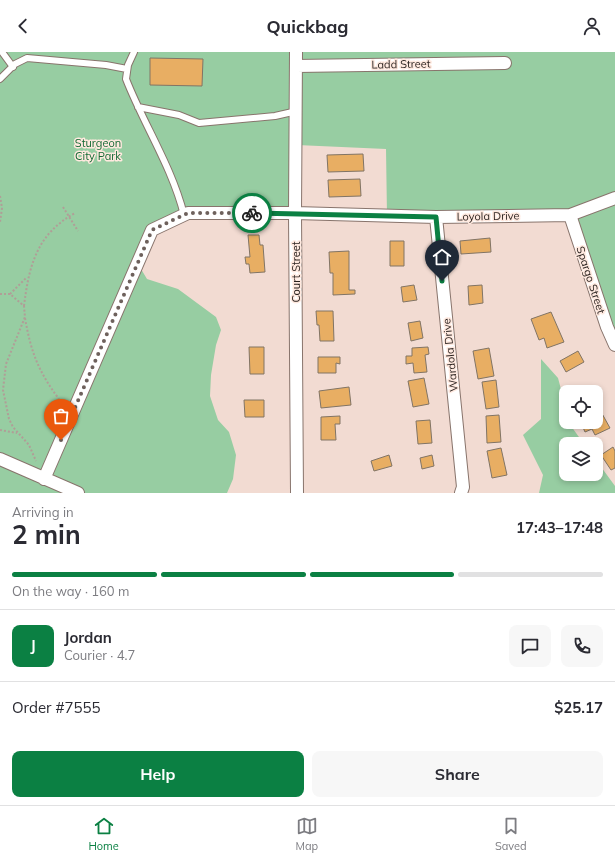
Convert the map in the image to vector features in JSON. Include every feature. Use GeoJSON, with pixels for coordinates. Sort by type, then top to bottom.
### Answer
{"type":"FeatureCollection","features":[{"type":"Feature","properties":{"kind":"street","name":"Court Street"},"geometry":{"type":"LineString","coordinates":[[296,52],[297,112],[295,213],[297,493]]}},
{"type":"Feature","properties":{"kind":"street","name":"Ladd Street"},"geometry":{"type":"LineString","coordinates":[[296,66],[505,63]]}},
{"type":"Feature","properties":{"kind":"street","name":"Loyola Drive"},"geometry":{"type":"LineString","coordinates":[[44,479],[152,230],[188,213],[295,213],[436,217],[570,215],[615,198]]}},
{"type":"Feature","properties":{"kind":"street","name":"Spargo Street"},"geometry":{"type":"LineString","coordinates":[[570,215],[607,327],[615,345]]}},
{"type":"Feature","properties":{"kind":"street","name":"Wardola Drive"},"geometry":{"type":"LineString","coordinates":[[436,217],[463,487],[461,493]]}},
{"type":"Feature","properties":{"kind":"street"},"geometry":{"type":"LineString","coordinates":[[0,459],[78,493]]}},
{"type":"Feature","properties":{"kind":"lane"},"geometry":{"type":"LineString","coordinates":[[2,52],[12,67]]}},
{"type":"Feature","properties":{"kind":"lane"},"geometry":{"type":"LineString","coordinates":[[134,52],[127,69],[126,79],[166,166],[180,200],[184,215]]}},
{"type":"Feature","properties":{"kind":"lane"},"geometry":{"type":"LineString","coordinates":[[0,79],[15,64],[27,58],[106,65],[127,69]]}},
{"type":"Feature","properties":{"kind":"lane"},"geometry":{"type":"LineString","coordinates":[[138,107],[179,115],[199,123],[275,116],[297,112]]}},
{"type":"Feature","properties":{"kind":"path"},"geometry":{"type":"LineString","coordinates":[[0,196],[2,208],[0,222]]}},
{"type":"Feature","properties":{"kind":"path"},"geometry":{"type":"LineString","coordinates":[[63,207],[78,231]]}},
{"type":"Feature","properties":{"kind":"path"},"geometry":{"type":"LineString","coordinates":[[59,399],[41,373],[34,357],[29,341],[24,306],[28,276],[42,242],[53,228],[68,216],[75,213]]}},
{"type":"Feature","properties":{"kind":"path"},"geometry":{"type":"LineString","coordinates":[[10,294],[28,276]]}},
{"type":"Feature","properties":{"kind":"path"},"geometry":{"type":"LineString","coordinates":[[0,294],[10,294],[24,306]]}},
{"type":"Feature","properties":{"kind":"path"},"geometry":{"type":"LineString","coordinates":[[25,318],[6,364],[3,378],[3,390],[9,419],[29,446],[36,461]]}},
{"type":"Feature","properties":{"kind":"path"},"geometry":{"type":"LineString","coordinates":[[0,430],[18,433]]}},
{"type":"Feature","properties":{"kind":"green space","name":"Sturgeon City Park"},"geometry":{"type":"Polygon","coordinates":[[[0,52],[615,52],[615,198],[570,215],[387,216],[386,149],[297,145],[295,213],[188,213],[152,230],[138,264],[147,279],[178,289],[216,317],[221,330],[216,345],[211,375],[210,396],[218,420],[229,432],[236,455],[233,479],[227,493],[0,493],[0,52]]]}},
{"type":"Feature","properties":{"kind":"green space"},"geometry":{"type":"Polygon","coordinates":[[[615,203],[615,336],[574,218],[615,203]]]}},
{"type":"Feature","properties":{"kind":"green space"},"geometry":{"type":"Polygon","coordinates":[[[541,359],[558,378],[560,385],[559,429],[573,429],[579,437],[559,437],[559,481],[603,481],[603,470],[615,486],[615,493],[539,493],[543,475],[523,435],[541,419],[541,359]]]}},
{"type":"Feature","properties":{"kind":"building"},"geometry":{"type":"Polygon","coordinates":[[[150,58],[203,59],[202,86],[150,85],[150,58]]]}},
{"type":"Feature","properties":{"kind":"building"},"geometry":{"type":"Polygon","coordinates":[[[363,154],[364,171],[328,172],[327,155],[363,154]]]}},
{"type":"Feature","properties":{"kind":"building"},"geometry":{"type":"Polygon","coordinates":[[[360,179],[361,196],[329,197],[328,180],[360,179]]]}},
{"type":"Feature","properties":{"kind":"building"},"geometry":{"type":"Polygon","coordinates":[[[248,235],[259,235],[260,245],[263,245],[265,272],[250,273],[249,264],[246,264],[245,257],[250,257],[248,235]]]}},
{"type":"Feature","properties":{"kind":"building"},"geometry":{"type":"Polygon","coordinates":[[[490,238],[491,252],[461,254],[460,241],[490,238]]]}},
{"type":"Feature","properties":{"kind":"building"},"geometry":{"type":"Polygon","coordinates":[[[390,241],[404,241],[404,266],[390,266],[390,241]]]}},
{"type":"Feature","properties":{"kind":"building"},"geometry":{"type":"Polygon","coordinates":[[[349,251],[349,290],[355,290],[355,294],[333,295],[333,273],[330,273],[329,252],[349,251]]]}},
{"type":"Feature","properties":{"kind":"building"},"geometry":{"type":"Polygon","coordinates":[[[414,285],[417,300],[403,302],[401,287],[414,285]]]}},
{"type":"Feature","properties":{"kind":"building"},"geometry":{"type":"Polygon","coordinates":[[[482,285],[483,303],[469,305],[468,286],[482,285]]]}},
{"type":"Feature","properties":{"kind":"building"},"geometry":{"type":"Polygon","coordinates":[[[316,311],[333,311],[334,341],[320,341],[316,311]]]}},
{"type":"Feature","properties":{"kind":"building"},"geometry":{"type":"Polygon","coordinates":[[[551,312],[564,342],[547,348],[544,338],[539,340],[531,319],[551,312]]]}},
{"type":"Feature","properties":{"kind":"building"},"geometry":{"type":"Polygon","coordinates":[[[420,321],[423,338],[411,341],[408,323],[420,321]]]}},
{"type":"Feature","properties":{"kind":"building"},"geometry":{"type":"Polygon","coordinates":[[[249,347],[264,347],[264,374],[250,374],[249,347]]]}},
{"type":"Feature","properties":{"kind":"building"},"geometry":{"type":"Polygon","coordinates":[[[428,347],[429,354],[425,355],[427,372],[414,373],[413,363],[406,364],[406,356],[412,356],[412,348],[428,347]]]}},
{"type":"Feature","properties":{"kind":"building"},"geometry":{"type":"Polygon","coordinates":[[[489,348],[494,376],[478,379],[473,351],[489,348]]]}},
{"type":"Feature","properties":{"kind":"building"},"geometry":{"type":"Polygon","coordinates":[[[578,351],[584,362],[566,372],[560,361],[578,351]]]}},
{"type":"Feature","properties":{"kind":"building"},"geometry":{"type":"Polygon","coordinates":[[[318,357],[340,357],[340,364],[336,363],[336,373],[318,373],[318,357]]]}},
{"type":"Feature","properties":{"kind":"building"},"geometry":{"type":"Polygon","coordinates":[[[424,378],[429,404],[413,407],[408,381],[424,378]]]}},
{"type":"Feature","properties":{"kind":"building"},"geometry":{"type":"Polygon","coordinates":[[[496,380],[499,407],[486,409],[482,382],[496,380]]]}},
{"type":"Feature","properties":{"kind":"building"},"geometry":{"type":"Polygon","coordinates":[[[349,387],[351,405],[321,408],[319,391],[349,387]]]}},
{"type":"Feature","properties":{"kind":"building"},"geometry":{"type":"Polygon","coordinates":[[[244,400],[264,400],[264,417],[245,417],[244,400]]]}},
{"type":"Feature","properties":{"kind":"building"},"geometry":{"type":"Polygon","coordinates":[[[499,415],[501,442],[487,443],[486,416],[499,415]]]}},
{"type":"Feature","properties":{"kind":"building"},"geometry":{"type":"Polygon","coordinates":[[[603,415],[610,428],[595,435],[592,429],[603,429],[603,415]]]}},
{"type":"Feature","properties":{"kind":"building"},"geometry":{"type":"Polygon","coordinates":[[[340,416],[340,424],[335,424],[336,440],[321,440],[321,417],[340,416]]]}},
{"type":"Feature","properties":{"kind":"building"},"geometry":{"type":"Polygon","coordinates":[[[430,420],[432,443],[418,444],[416,421],[430,420]]]}},
{"type":"Feature","properties":{"kind":"building"},"geometry":{"type":"Polygon","coordinates":[[[584,429],[592,429],[585,432],[584,429]]]}},
{"type":"Feature","properties":{"kind":"building"},"geometry":{"type":"Polygon","coordinates":[[[613,447],[615,451],[615,468],[611,470],[603,458],[603,454],[613,447]]]}},
{"type":"Feature","properties":{"kind":"building"},"geometry":{"type":"Polygon","coordinates":[[[501,448],[507,475],[492,478],[487,451],[501,448]]]}},
{"type":"Feature","properties":{"kind":"building"},"geometry":{"type":"Polygon","coordinates":[[[389,455],[392,466],[374,471],[371,461],[389,455]]]}},
{"type":"Feature","properties":{"kind":"building"},"geometry":{"type":"Polygon","coordinates":[[[432,455],[434,466],[422,469],[420,458],[432,455]]]}},
{"type":"Feature","properties":{"kind":"way so far"},"geometry":{"type":"LineString","coordinates":[[61,440],[152,230],[188,213],[252,213]]}},
{"type":"Feature","properties":{"kind":"route"},"geometry":{"type":"LineString","coordinates":[[252,213],[436,217],[442,281]]}}]}
